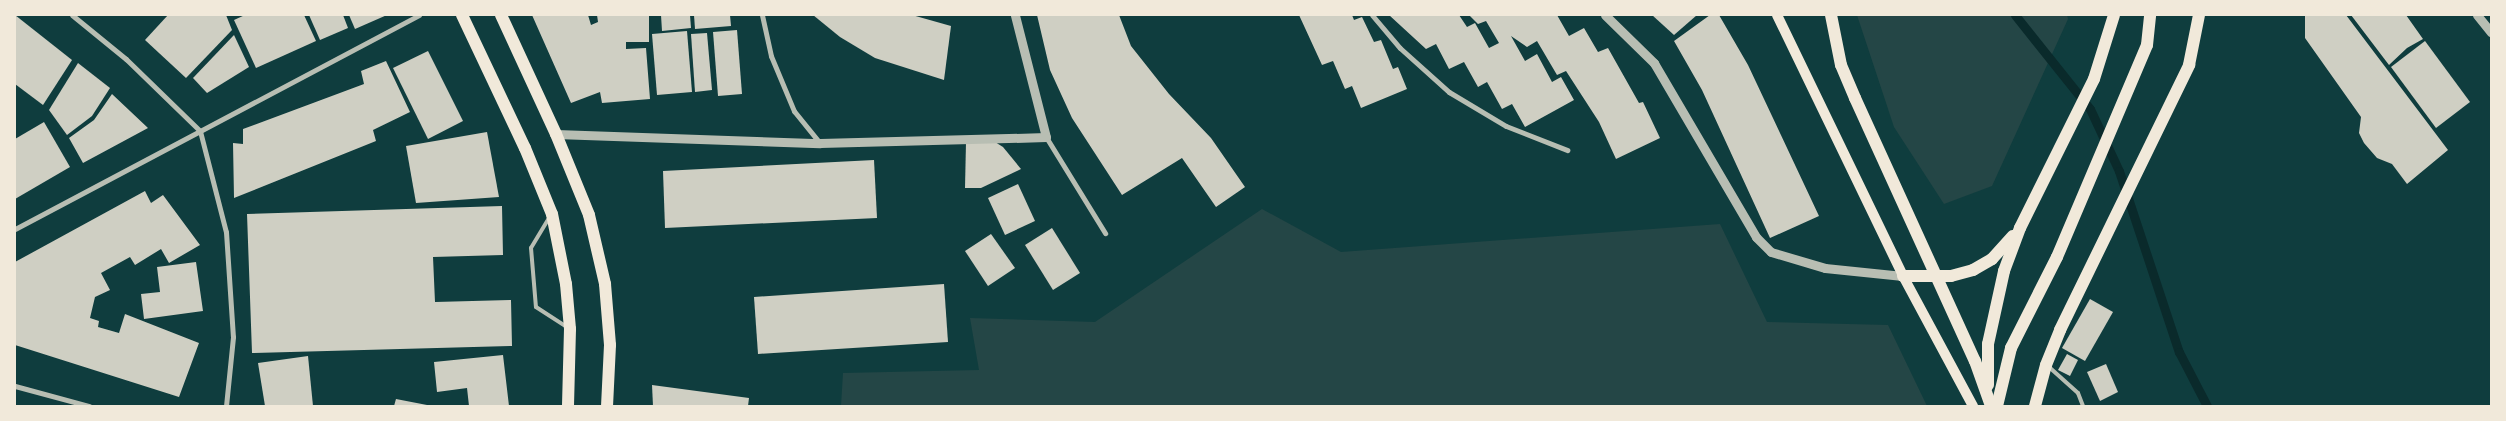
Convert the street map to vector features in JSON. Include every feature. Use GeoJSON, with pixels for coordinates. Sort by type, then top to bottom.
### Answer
{"type":"FeatureCollection","features":[{"type":"Feature","properties":{"kind":"main road"},"geometry":{"type":"LineString","coordinates":[[462,15],[525,148],[552,214],[566,284],[570,329],[568,406]]}},
{"type":"Feature","properties":{"kind":"main road"},"geometry":{"type":"LineString","coordinates":[[501,15],[556,134],[589,215],[605,284],[610,345],[607,406]]}},
{"type":"Feature","properties":{"kind":"main road"},"geometry":{"type":"LineString","coordinates":[[1777,15],[1903,276],[1972,406]]}},
{"type":"Feature","properties":{"kind":"main road"},"geometry":{"type":"LineString","coordinates":[[1831,15],[1841,65],[1975,361],[1990,406]]}},
{"type":"Feature","properties":{"kind":"main road"},"geometry":{"type":"LineString","coordinates":[[1990,406],[1987,363],[1991,323],[2004,271],[2020,228],[2094,79],[2114,15]]}},
{"type":"Feature","properties":{"kind":"main road"},"geometry":{"type":"LineString","coordinates":[[1997,406],[2011,348],[2063,244],[2147,45],[2150,15]]}},
{"type":"Feature","properties":{"kind":"main road"},"geometry":{"type":"LineString","coordinates":[[2034,406],[2046,364],[2189,66],[2199,15]]}},
{"type":"Feature","properties":{"kind":"main road"},"geometry":{"type":"LineString","coordinates":[[1903,276],[1951,276],[1973,270],[1992,259],[2020,228]]}},
{"type":"Feature","properties":{"kind":"street"},"geometry":{"type":"LineString","coordinates":[[72,15],[126,58],[200,130],[226,232],[233,337],[226,406]]}},
{"type":"Feature","properties":{"kind":"street"},"geometry":{"type":"LineString","coordinates":[[15,228],[419,15]]}},
{"type":"Feature","properties":{"kind":"street"},"geometry":{"type":"LineString","coordinates":[[762,15],[770,56],[794,111],[820,143]]}},
{"type":"Feature","properties":{"kind":"street"},"geometry":{"type":"LineString","coordinates":[[1015,15],[1046,137],[1106,233]]}},
{"type":"Feature","properties":{"kind":"street"},"geometry":{"type":"LineString","coordinates":[[1372,15],[1400,48],[1449,92],[1506,126],[1567,150]]}},
{"type":"Feature","properties":{"kind":"street"},"geometry":{"type":"LineString","coordinates":[[1605,15],[1654,64],[1756,237],[1771,252],[1825,268],[1903,276]]}},
{"type":"Feature","properties":{"kind":"street"},"geometry":{"type":"LineString","coordinates":[[2478,15],[2491,32]]}},
{"type":"Feature","properties":{"kind":"street"},"geometry":{"type":"LineString","coordinates":[[556,134],[820,143],[1046,137]]}},
{"type":"Feature","properties":{"kind":"street"},"geometry":{"type":"LineString","coordinates":[[15,386],[89,406]]}},
{"type":"Feature","properties":{"kind":"lane"},"geometry":{"type":"LineString","coordinates":[[552,214],[531,248],[536,306],[570,329]]}},
{"type":"Feature","properties":{"kind":"lane"},"geometry":{"type":"LineString","coordinates":[[2046,364],[2078,393],[2083,406]]}},
{"type":"Feature","properties":{"kind":"shaded area"},"geometry":{"type":"Polygon","coordinates":[[[1857,15],[2067,15],[2068,19],[1992,186],[1944,204],[1894,127],[1857,15]]]}},
{"type":"Feature","properties":{"kind":"shaded area"},"geometry":{"type":"Polygon","coordinates":[[[1262,209],[1341,252],[1720,224],[1767,322],[1888,325],[1927,406],[841,406],[843,373],[979,370],[970,318],[1095,322],[1262,209]]]}},
{"type":"Feature","properties":{"kind":"building"},"geometry":{"type":"Polygon","coordinates":[[[15,15],[72,60],[43,105],[15,84],[15,15]]]}},
{"type":"Feature","properties":{"kind":"building"},"geometry":{"type":"Polygon","coordinates":[[[168,15],[226,15],[232,30],[186,78],[145,40],[168,15]]]}},
{"type":"Feature","properties":{"kind":"building"},"geometry":{"type":"Polygon","coordinates":[[[245,15],[304,15],[316,41],[256,68],[234,20],[245,15]]]}},
{"type":"Feature","properties":{"kind":"building"},"geometry":{"type":"Polygon","coordinates":[[[309,15],[343,15],[348,28],[320,40],[309,15]]]}},
{"type":"Feature","properties":{"kind":"building"},"geometry":{"type":"Polygon","coordinates":[[[349,15],[387,15],[355,29],[349,15]]]}},
{"type":"Feature","properties":{"kind":"building"},"geometry":{"type":"Polygon","coordinates":[[[532,15],[588,15],[591,25],[598,22],[597,15],[649,15],[649,42],[626,42],[626,49],[646,48],[650,99],[602,103],[600,92],[571,103],[532,15]]]}},
{"type":"Feature","properties":{"kind":"building"},"geometry":{"type":"Polygon","coordinates":[[[661,15],[690,15],[691,28],[662,31],[661,15]]]}},
{"type":"Feature","properties":{"kind":"building"},"geometry":{"type":"Polygon","coordinates":[[[694,15],[730,15],[731,26],[695,29],[694,15]]]}},
{"type":"Feature","properties":{"kind":"building"},"geometry":{"type":"Polygon","coordinates":[[[813,15],[912,15],[951,26],[944,80],[875,58],[840,37],[813,15]]]}},
{"type":"Feature","properties":{"kind":"building"},"geometry":{"type":"Polygon","coordinates":[[[1037,15],[1119,15],[1131,46],[1169,94],[1211,138],[1245,187],[1216,207],[1182,158],[1122,195],[1072,118],[1050,70],[1037,15]]]}},
{"type":"Feature","properties":{"kind":"building"},"geometry":{"type":"Polygon","coordinates":[[[1299,15],[1352,15],[1354,20],[1362,17],[1374,42],[1381,40],[1393,69],[1398,67],[1407,89],[1361,108],[1352,86],[1345,89],[1333,61],[1322,65],[1299,15]]]}},
{"type":"Feature","properties":{"kind":"building"},"geometry":{"type":"Polygon","coordinates":[[[1389,15],[1459,15],[1467,27],[1475,23],[1489,48],[1499,43],[1486,21],[1478,24],[1469,15],[1557,15],[1569,36],[1584,28],[1598,52],[1608,48],[1639,103],[1643,102],[1660,138],[1616,159],[1599,122],[1566,71],[1557,75],[1537,41],[1527,47],[1511,36],[1525,61],[1537,54],[1552,82],[1561,77],[1574,100],[1525,127],[1512,104],[1502,109],[1487,82],[1478,87],[1464,62],[1449,69],[1436,44],[1426,49],[1389,15]]]}},
{"type":"Feature","properties":{"kind":"building"},"geometry":{"type":"Polygon","coordinates":[[[1652,15],[1697,15],[1674,35],[1652,15]]]}},
{"type":"Feature","properties":{"kind":"building"},"geometry":{"type":"Polygon","coordinates":[[[1710,15],[1719,15],[1748,65],[1819,216],[1770,238],[1702,90],[1674,41],[1710,15]]]}},
{"type":"Feature","properties":{"kind":"building"},"geometry":{"type":"Polygon","coordinates":[[[2305,15],[2346,15],[2448,150],[2407,184],[2392,164],[2377,158],[2364,143],[2359,133],[2361,117],[2305,38],[2305,15]]]}},
{"type":"Feature","properties":{"kind":"building"},"geometry":{"type":"Polygon","coordinates":[[[2351,15],[2406,15],[2423,39],[2407,48],[2389,65],[2351,15]]]}},
{"type":"Feature","properties":{"kind":"building"},"geometry":{"type":"Polygon","coordinates":[[[737,30],[742,94],[718,96],[713,32],[737,30]]]}},
{"type":"Feature","properties":{"kind":"building"},"geometry":{"type":"Polygon","coordinates":[[[687,31],[692,92],[657,95],[652,34],[687,31]]]}},
{"type":"Feature","properties":{"kind":"building"},"geometry":{"type":"Polygon","coordinates":[[[707,33],[712,90],[695,92],[691,34],[707,33]]]}},
{"type":"Feature","properties":{"kind":"building"},"geometry":{"type":"Polygon","coordinates":[[[234,35],[249,67],[207,93],[193,78],[234,35]]]}},
{"type":"Feature","properties":{"kind":"building"},"geometry":{"type":"Polygon","coordinates":[[[2425,41],[2470,102],[2436,128],[2391,67],[2425,41]]]}},
{"type":"Feature","properties":{"kind":"building"},"geometry":{"type":"Polygon","coordinates":[[[428,51],[463,121],[428,139],[393,68],[428,51]]]}},
{"type":"Feature","properties":{"kind":"building"},"geometry":{"type":"Polygon","coordinates":[[[386,61],[410,112],[373,130],[376,141],[234,198],[233,143],[243,144],[243,129],[364,84],[361,71],[386,61]]]}},
{"type":"Feature","properties":{"kind":"building"},"geometry":{"type":"Polygon","coordinates":[[[78,63],[110,88],[92,116],[67,135],[49,110],[78,63]]]}},
{"type":"Feature","properties":{"kind":"building"},"geometry":{"type":"Polygon","coordinates":[[[112,94],[148,128],[83,163],[69,138],[94,120],[112,94]]]}},
{"type":"Feature","properties":{"kind":"building"},"geometry":{"type":"Polygon","coordinates":[[[44,122],[70,167],[15,199],[15,139],[44,122]]]}},
{"type":"Feature","properties":{"kind":"building"},"geometry":{"type":"Polygon","coordinates":[[[487,132],[499,197],[416,203],[406,146],[487,132]]]}},
{"type":"Feature","properties":{"kind":"building"},"geometry":{"type":"Polygon","coordinates":[[[966,142],[995,142],[1003,147],[1021,169],[981,188],[965,188],[966,142]]]}},
{"type":"Feature","properties":{"kind":"building"},"geometry":{"type":"Polygon","coordinates":[[[874,160],[877,218],[665,228],[663,171],[874,160]]]}},
{"type":"Feature","properties":{"kind":"building"},"geometry":{"type":"Polygon","coordinates":[[[1018,184],[1035,221],[1005,235],[988,198],[1018,184]]]}},
{"type":"Feature","properties":{"kind":"building"},"geometry":{"type":"Polygon","coordinates":[[[145,191],[151,203],[163,195],[200,245],[169,263],[161,249],[135,265],[130,257],[101,273],[110,290],[95,297],[90,318],[99,321],[98,327],[119,333],[125,314],[199,343],[179,397],[15,345],[15,262],[145,191]]]}},
{"type":"Feature","properties":{"kind":"building"},"geometry":{"type":"Polygon","coordinates":[[[502,206],[503,255],[433,257],[435,302],[511,300],[512,346],[252,353],[247,214],[502,206]]]}},
{"type":"Feature","properties":{"kind":"building"},"geometry":{"type":"Polygon","coordinates":[[[1052,228],[1080,273],[1053,290],[1025,245],[1052,228]]]}},
{"type":"Feature","properties":{"kind":"building"},"geometry":{"type":"Polygon","coordinates":[[[991,234],[1015,268],[988,286],[965,251],[991,234]]]}},
{"type":"Feature","properties":{"kind":"building"},"geometry":{"type":"Polygon","coordinates":[[[196,262],[203,311],[144,319],[141,294],[160,292],[157,267],[196,262]]]}},
{"type":"Feature","properties":{"kind":"building"},"geometry":{"type":"Polygon","coordinates":[[[944,284],[948,342],[758,354],[754,297],[944,284]]]}},
{"type":"Feature","properties":{"kind":"building"},"geometry":{"type":"Polygon","coordinates":[[[2090,299],[2113,312],[2085,361],[2062,348],[2090,299]]]}},
{"type":"Feature","properties":{"kind":"building"},"geometry":{"type":"Polygon","coordinates":[[[2067,354],[2078,360],[2070,376],[2058,370],[2067,354]]]}},
{"type":"Feature","properties":{"kind":"building"},"geometry":{"type":"Polygon","coordinates":[[[503,355],[509,406],[469,406],[467,388],[437,392],[434,362],[503,355]]]}},
{"type":"Feature","properties":{"kind":"building"},"geometry":{"type":"Polygon","coordinates":[[[308,356],[313,406],[265,406],[258,363],[308,356]]]}},
{"type":"Feature","properties":{"kind":"building"},"geometry":{"type":"Polygon","coordinates":[[[2106,364],[2118,392],[2100,401],[2087,372],[2106,364]]]}},
{"type":"Feature","properties":{"kind":"building"},"geometry":{"type":"Polygon","coordinates":[[[652,385],[749,398],[748,406],[653,406],[652,385]]]}},
{"type":"Feature","properties":{"kind":"building"},"geometry":{"type":"Polygon","coordinates":[[[396,399],[427,405],[427,406],[394,406],[396,399]]]}},
{"type":"Feature","properties":{"kind":"waterway"},"geometry":{"type":"LineString","coordinates":[[2015,15],[2090,109],[2119,171],[2179,352],[2207,406]]}}]}
